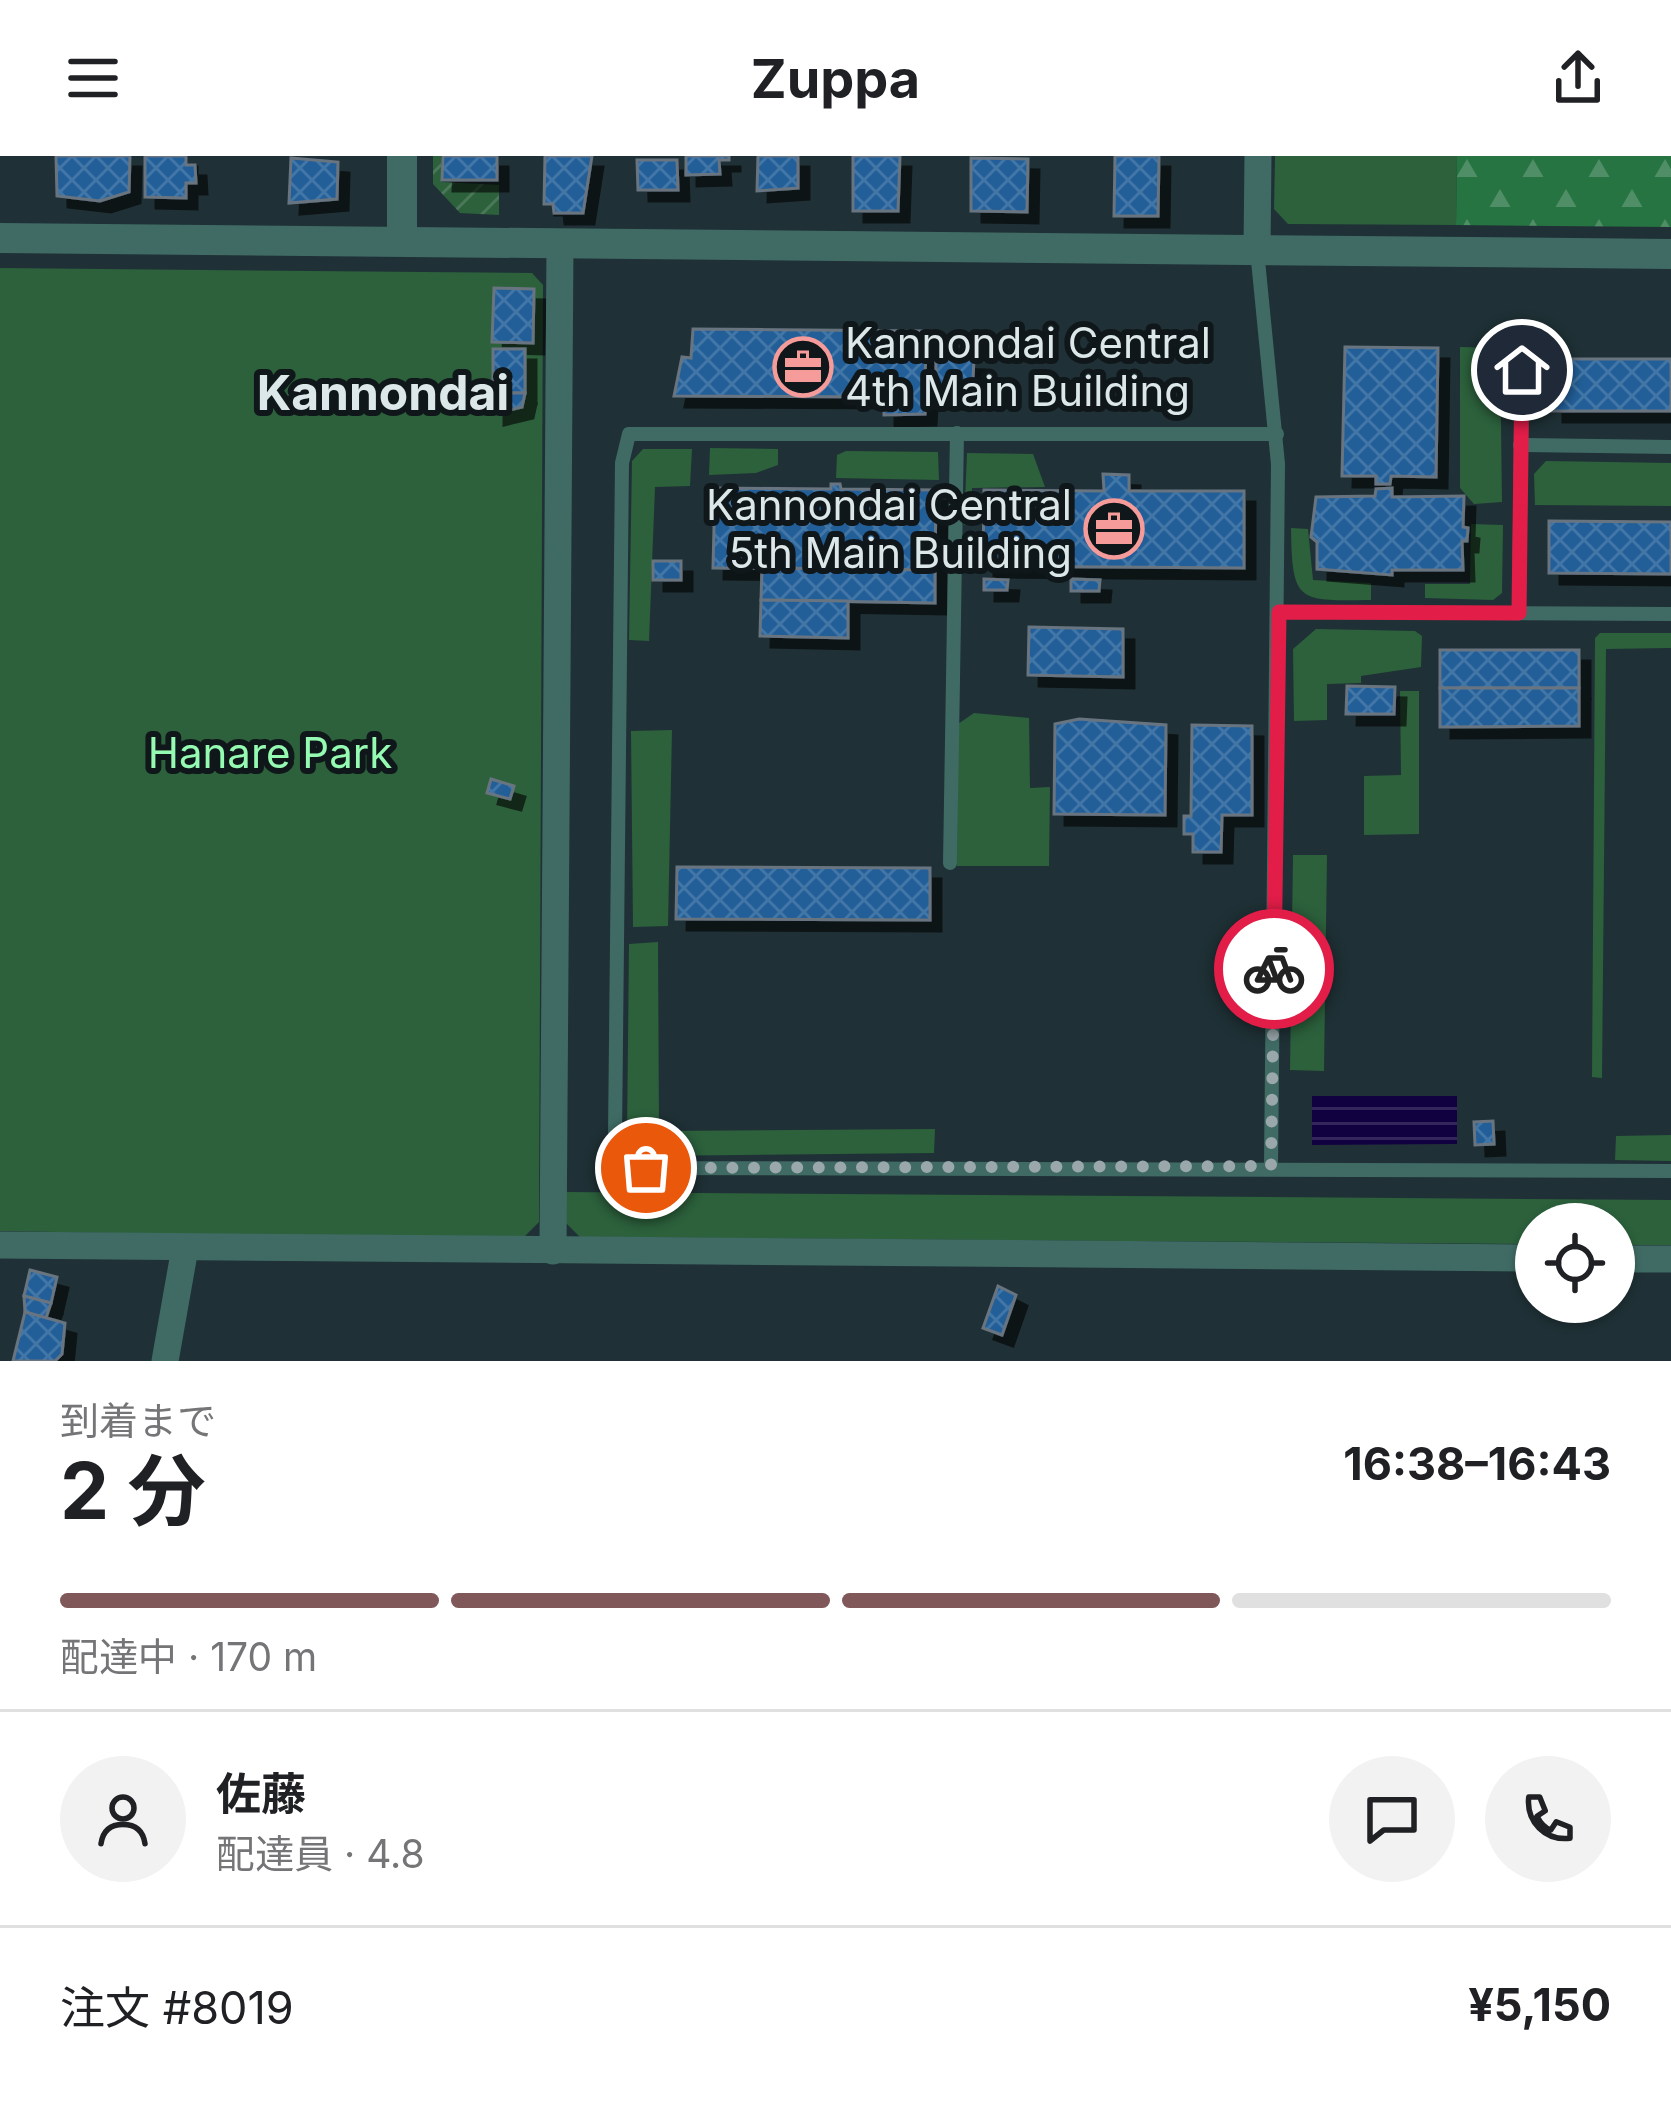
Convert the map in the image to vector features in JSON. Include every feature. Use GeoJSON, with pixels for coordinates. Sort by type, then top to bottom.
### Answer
{"type":"FeatureCollection","features":[{"type":"Feature","properties":{"kind":"street"},"geometry":{"type":"LineString","coordinates":[[402,156],[402,242]]}},
{"type":"Feature","properties":{"kind":"street"},"geometry":{"type":"LineString","coordinates":[[1256,250],[1258,156]]}},
{"type":"Feature","properties":{"kind":"street"},"geometry":{"type":"LineString","coordinates":[[0,238],[1671,254]]}},
{"type":"Feature","properties":{"kind":"street"},"geometry":{"type":"LineString","coordinates":[[553,1251],[560,243]]}},
{"type":"Feature","properties":{"kind":"street"},"geometry":{"type":"LineString","coordinates":[[0,1246],[1515,1258]]}},
{"type":"Feature","properties":{"kind":"street"},"geometry":{"type":"LineString","coordinates":[[165,1361],[185,1248]]}},
{"type":"Feature","properties":{"kind":"street"},"geometry":{"type":"LineString","coordinates":[[1635,1259],[1671,1259]]}},
{"type":"Feature","properties":{"kind":"lane"},"geometry":{"type":"LineString","coordinates":[[1256,250],[1277,434],[1271,1166]]}},
{"type":"Feature","properties":{"kind":"lane"},"geometry":{"type":"LineString","coordinates":[[1519,613],[1522,332]]}},
{"type":"Feature","properties":{"kind":"lane"},"geometry":{"type":"LineString","coordinates":[[1277,434],[645,431],[625,440],[615,1136],[626,1156],[646,1168],[1271,1166],[1671,1172]]}},
{"type":"Feature","properties":{"kind":"lane"},"geometry":{"type":"LineString","coordinates":[[950,863],[957,433]]}},
{"type":"Feature","properties":{"kind":"lane"},"geometry":{"type":"LineString","coordinates":[[1520,446],[1671,447]]}},
{"type":"Feature","properties":{"kind":"lane"},"geometry":{"type":"LineString","coordinates":[[1279,612],[1671,614]]}},
{"type":"Feature","properties":{"kind":"green space"},"geometry":{"type":"Polygon","coordinates":[[[433,156],[441,156],[441,182],[499,185],[499,215],[460,213],[433,184],[433,156]]]}},
{"type":"Feature","properties":{"kind":"green space"},"geometry":{"type":"Polygon","coordinates":[[[1275,156],[1457,156],[1456,225],[1288,224],[1274,209],[1275,156]]]}},
{"type":"Feature","properties":{"kind":"green space"},"geometry":{"type":"Polygon","coordinates":[[[1457,156],[1671,156],[1671,227],[1456,225],[1457,156]]]}},
{"type":"Feature","properties":{"kind":"green space","name":"Hanare Park"},"geometry":{"type":"Polygon","coordinates":[[[0,268],[532,273],[543,285],[539,1222],[521,1240],[0,1231],[0,268]]]}},
{"type":"Feature","properties":{"kind":"green space"},"geometry":{"type":"Polygon","coordinates":[[[1460,347],[1500,348],[1502,502],[1474,504],[1460,488],[1460,347]]]}},
{"type":"Feature","properties":{"kind":"green space"},"geometry":{"type":"Polygon","coordinates":[[[710,448],[778,449],[778,465],[756,473],[709,475],[710,448]]]}},
{"type":"Feature","properties":{"kind":"green space"},"geometry":{"type":"Polygon","coordinates":[[[643,449],[692,449],[690,486],[655,487],[649,641],[629,640],[632,461],[643,449]]]}},
{"type":"Feature","properties":{"kind":"green space"},"geometry":{"type":"Polygon","coordinates":[[[846,451],[938,452],[939,480],[836,478],[837,455],[846,451]]]}},
{"type":"Feature","properties":{"kind":"green space"},"geometry":{"type":"Polygon","coordinates":[[[967,453],[1033,454],[1045,487],[972,488],[970,524],[964,525],[967,453]]]}},
{"type":"Feature","properties":{"kind":"green space"},"geometry":{"type":"Polygon","coordinates":[[[1546,461],[1671,463],[1671,506],[1535,505],[1534,474],[1546,461]]]}},
{"type":"Feature","properties":{"kind":"green space"},"geometry":{"type":"Polygon","coordinates":[[[1471,524],[1503,525],[1502,593],[1493,600],[1425,598],[1425,584],[1470,584],[1471,524]]]}},
{"type":"Feature","properties":{"kind":"green space"},"geometry":{"type":"Polygon","coordinates":[[[1291,528],[1308,529],[1313,580],[1371,583],[1371,600],[1328,600],[1304,592],[1294,571],[1291,528]]]}},
{"type":"Feature","properties":{"kind":"green space"},"geometry":{"type":"Polygon","coordinates":[[[1316,629],[1415,631],[1422,636],[1421,667],[1361,676],[1361,683],[1327,684],[1327,720],[1294,721],[1293,649],[1316,629]]]}},
{"type":"Feature","properties":{"kind":"green space"},"geometry":{"type":"Polygon","coordinates":[[[1600,633],[1671,633],[1671,648],[1606,649],[1602,1078],[1592,1077],[1595,638],[1600,633]]]}},
{"type":"Feature","properties":{"kind":"green space"},"geometry":{"type":"Polygon","coordinates":[[[1400,691],[1419,691],[1419,834],[1364,835],[1364,776],[1401,775],[1400,691]]]}},
{"type":"Feature","properties":{"kind":"green space"},"geometry":{"type":"Polygon","coordinates":[[[974,713],[1029,718],[1030,788],[1050,787],[1049,866],[957,866],[958,724],[974,713]]]}},
{"type":"Feature","properties":{"kind":"green space"},"geometry":{"type":"Polygon","coordinates":[[[672,730],[668,926],[633,927],[631,731],[672,730]]]}},
{"type":"Feature","properties":{"kind":"green space"},"geometry":{"type":"Polygon","coordinates":[[[1293,855],[1327,855],[1324,1071],[1290,1070],[1293,855]]]}},
{"type":"Feature","properties":{"kind":"green space"},"geometry":{"type":"Polygon","coordinates":[[[658,942],[659,1131],[935,1129],[934,1153],[644,1156],[627,1136],[629,944],[658,942]]]}},
{"type":"Feature","properties":{"kind":"green space"},"geometry":{"type":"Polygon","coordinates":[[[1671,1135],[1671,1161],[1615,1160],[1616,1136],[1671,1135]]]}},
{"type":"Feature","properties":{"kind":"green space"},"geometry":{"type":"Polygon","coordinates":[[[566,1192],[1671,1200],[1671,1245],[1635,1245],[1635,1203],[1515,1203],[1515,1244],[580,1237],[565,1222],[566,1192]]]}},
{"type":"Feature","properties":{"kind":"shaded area"},"geometry":{"type":"Polygon","coordinates":[[[1312,1096],[1457,1096],[1457,1144],[1312,1145],[1312,1096]]]}},
{"type":"Feature","properties":{"kind":"building"},"geometry":{"type":"Polygon","coordinates":[[[56,156],[130,156],[129,192],[100,201],[57,196],[56,156]]]}},
{"type":"Feature","properties":{"kind":"building"},"geometry":{"type":"Polygon","coordinates":[[[145,156],[186,156],[186,165],[195,165],[196,183],[186,183],[186,198],[145,197],[145,156]]]}},
{"type":"Feature","properties":{"kind":"building"},"geometry":{"type":"Polygon","coordinates":[[[443,156],[497,156],[497,180],[442,180],[443,156]]]}},
{"type":"Feature","properties":{"kind":"building"},"geometry":{"type":"Polygon","coordinates":[[[545,156],[592,156],[583,213],[554,213],[553,204],[544,204],[545,156]]]}},
{"type":"Feature","properties":{"kind":"building"},"geometry":{"type":"Polygon","coordinates":[[[686,156],[729,156],[729,160],[719,160],[720,174],[686,175],[686,156]]]}},
{"type":"Feature","properties":{"kind":"building"},"geometry":{"type":"Polygon","coordinates":[[[758,156],[798,156],[798,188],[757,191],[758,156]]]}},
{"type":"Feature","properties":{"kind":"building"},"geometry":{"type":"Polygon","coordinates":[[[853,156],[900,156],[898,211],[853,211],[853,156]]]}},
{"type":"Feature","properties":{"kind":"building"},"geometry":{"type":"Polygon","coordinates":[[[1115,156],[1159,156],[1158,216],[1114,216],[1115,156]]]}},
{"type":"Feature","properties":{"kind":"building"},"geometry":{"type":"Polygon","coordinates":[[[291,158],[338,162],[337,199],[289,203],[291,158]]]}},
{"type":"Feature","properties":{"kind":"building"},"geometry":{"type":"Polygon","coordinates":[[[971,158],[1028,159],[1027,212],[971,211],[971,158]]]}},
{"type":"Feature","properties":{"kind":"building"},"geometry":{"type":"Polygon","coordinates":[[[637,160],[677,160],[678,190],[638,190],[637,160]]]}},
{"type":"Feature","properties":{"kind":"building"},"geometry":{"type":"Polygon","coordinates":[[[494,288],[534,289],[533,343],[492,342],[494,288]]]}},
{"type":"Feature","properties":{"kind":"building","name":"Kannondai Central 4th Main Building"},"geometry":{"type":"Polygon","coordinates":[[[693,329],[927,331],[925,375],[936,376],[936,358],[974,359],[972,398],[926,398],[925,414],[884,415],[884,397],[674,396],[682,357],[691,358],[693,329]]]}},
{"type":"Feature","properties":{"kind":"building"},"geometry":{"type":"Polygon","coordinates":[[[1345,347],[1438,348],[1436,477],[1391,476],[1390,484],[1376,484],[1376,476],[1342,476],[1345,347]]]}},
{"type":"Feature","properties":{"kind":"building"},"geometry":{"type":"Polygon","coordinates":[[[493,349],[525,349],[525,393],[493,393],[493,349]]]}},
{"type":"Feature","properties":{"kind":"building"},"geometry":{"type":"Polygon","coordinates":[[[1551,359],[1671,359],[1671,411],[1552,411],[1551,359]]]}},
{"type":"Feature","properties":{"kind":"building"},"geometry":{"type":"Polygon","coordinates":[[[493,393],[525,393],[522,407],[493,414],[493,393]]]}},
{"type":"Feature","properties":{"kind":"building","name":"Kannondai Central 5th Main Building"},"geometry":{"type":"Polygon","coordinates":[[[1103,474],[1129,475],[1129,491],[1244,491],[1244,568],[983,566],[984,490],[1104,491],[1103,474]]]}},
{"type":"Feature","properties":{"kind":"building"},"geometry":{"type":"Polygon","coordinates":[[[831,484],[840,484],[841,489],[936,490],[935,570],[713,568],[715,488],[831,489],[831,484]]]}},
{"type":"Feature","properties":{"kind":"building"},"geometry":{"type":"Polygon","coordinates":[[[1392,488],[1392,497],[1464,496],[1463,527],[1468,528],[1467,541],[1462,541],[1463,570],[1392,570],[1392,575],[1317,569],[1317,542],[1311,537],[1316,497],[1375,496],[1376,489],[1392,488]]]}},
{"type":"Feature","properties":{"kind":"building"},"geometry":{"type":"Polygon","coordinates":[[[1549,521],[1671,522],[1671,574],[1549,573],[1549,521]]]}},
{"type":"Feature","properties":{"kind":"building"},"geometry":{"type":"Polygon","coordinates":[[[653,561],[681,561],[681,580],[653,580],[653,561]]]}},
{"type":"Feature","properties":{"kind":"building"},"geometry":{"type":"Polygon","coordinates":[[[762,568],[935,570],[935,603],[761,600],[762,568]]]}},
{"type":"Feature","properties":{"kind":"building"},"geometry":{"type":"Polygon","coordinates":[[[984,579],[1008,580],[1007,590],[984,590],[984,579]]]}},
{"type":"Feature","properties":{"kind":"building"},"geometry":{"type":"Polygon","coordinates":[[[1071,579],[1100,580],[1099,591],[1071,591],[1071,579]]]}},
{"type":"Feature","properties":{"kind":"building"},"geometry":{"type":"Polygon","coordinates":[[[761,600],[848,601],[848,638],[760,636],[761,600]]]}},
{"type":"Feature","properties":{"kind":"building"},"geometry":{"type":"Polygon","coordinates":[[[1029,627],[1123,629],[1123,677],[1028,675],[1029,627]]]}},
{"type":"Feature","properties":{"kind":"building"},"geometry":{"type":"Polygon","coordinates":[[[1440,650],[1579,650],[1579,688],[1440,688],[1440,650]]]}},
{"type":"Feature","properties":{"kind":"building"},"geometry":{"type":"Polygon","coordinates":[[[1347,686],[1395,687],[1394,714],[1346,714],[1347,686]]]}},
{"type":"Feature","properties":{"kind":"building"},"geometry":{"type":"Polygon","coordinates":[[[1440,688],[1579,688],[1579,726],[1440,727],[1440,688]]]}},
{"type":"Feature","properties":{"kind":"building"},"geometry":{"type":"Polygon","coordinates":[[[1079,719],[1166,725],[1165,815],[1054,814],[1055,724],[1079,719]]]}},
{"type":"Feature","properties":{"kind":"building"},"geometry":{"type":"Polygon","coordinates":[[[1192,725],[1252,726],[1252,815],[1222,815],[1221,852],[1193,852],[1193,834],[1184,834],[1184,816],[1191,816],[1192,725]]]}},
{"type":"Feature","properties":{"kind":"building"},"geometry":{"type":"Polygon","coordinates":[[[491,779],[514,786],[510,799],[487,793],[491,779]]]}},
{"type":"Feature","properties":{"kind":"building"},"geometry":{"type":"Polygon","coordinates":[[[677,867],[930,868],[930,920],[676,919],[677,867]]]}},
{"type":"Feature","properties":{"kind":"building"},"geometry":{"type":"Polygon","coordinates":[[[1493,1121],[1494,1144],[1475,1145],[1474,1122],[1493,1121]]]}},
{"type":"Feature","properties":{"kind":"building"},"geometry":{"type":"Polygon","coordinates":[[[30,1270],[57,1277],[51,1303],[24,1296],[30,1270]]]}},
{"type":"Feature","properties":{"kind":"building"},"geometry":{"type":"Polygon","coordinates":[[[998,1286],[1016,1295],[1002,1335],[983,1328],[998,1286]]]}},
{"type":"Feature","properties":{"kind":"building"},"geometry":{"type":"Polygon","coordinates":[[[24,1296],[51,1303],[46,1318],[25,1312],[24,1296]]]}},
{"type":"Feature","properties":{"kind":"building"},"geometry":{"type":"Polygon","coordinates":[[[25,1312],[65,1323],[62,1354],[55,1361],[13,1361],[25,1312]]]}},
{"type":"Feature","properties":{"kind":"way so far"},"geometry":{"type":"LineString","coordinates":[[646,1168],[1271,1166],[1274,969]]}},
{"type":"Feature","properties":{"kind":"place","name":"Kannondai Central 4th Main Building"},"geometry":{"type":"Point","coordinates":[803,367]}},
{"type":"Feature","properties":{"kind":"place","name":"Kannondai Central 5th Main Building"},"geometry":{"type":"Point","coordinates":[1114,529]}},
{"type":"Feature","properties":{"kind":"district","name":"Kannondai"},"geometry":{"type":"Point","coordinates":[383,393]}},
{"type":"Feature","properties":{"kind":"route"},"geometry":{"type":"LineString","coordinates":[[1274,969],[1279,612],[1519,613],[1522,370]]}}]}
